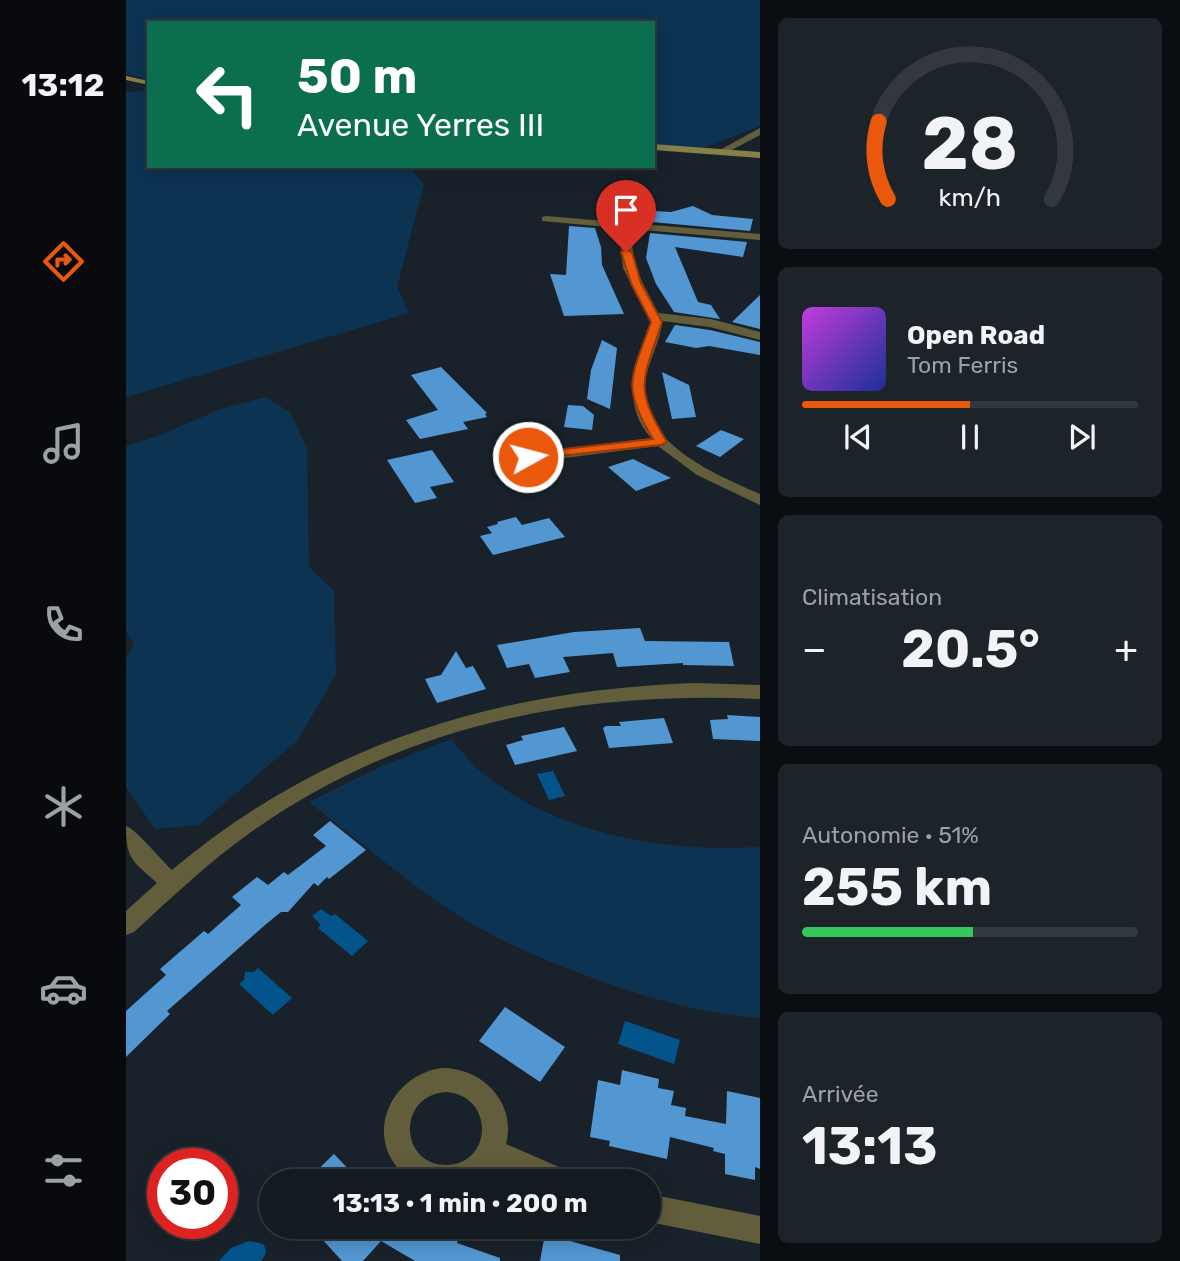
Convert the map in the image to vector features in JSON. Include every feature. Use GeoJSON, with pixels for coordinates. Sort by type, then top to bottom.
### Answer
{"type":"FeatureCollection","features":[{"type":"Feature","properties":{"kind":"main road"},"geometry":{"type":"LineString","coordinates":[[126,78],[147,83]]}},
{"type":"Feature","properties":{"kind":"main road"},"geometry":{"type":"LineString","coordinates":[[655,147],[760,155]]}},
{"type":"Feature","properties":{"kind":"street"},"geometry":{"type":"LineString","coordinates":[[723,151],[760,131]]}},
{"type":"Feature","properties":{"kind":"street"},"geometry":{"type":"LineString","coordinates":[[546,219],[760,237]]}},
{"type":"Feature","properties":{"kind":"street"},"geometry":{"type":"LineString","coordinates":[[624,225],[629,268],[657,322],[639,375],[637,393],[642,411],[661,442],[701,471],[760,500]]}},
{"type":"Feature","properties":{"kind":"street"},"geometry":{"type":"LineString","coordinates":[[655,316],[711,323],[760,336]]}},
{"type":"Feature","properties":{"kind":"street"},"geometry":{"type":"LineString","coordinates":[[508,463],[528,457],[661,442]]}},
{"type":"Feature","properties":{"kind":"street"},"geometry":{"type":"LineString","coordinates":[[126,925],[172,883],[260,814],[350,763],[467,720],[516,708],[630,691],[684,689],[760,692]]}},
{"type":"Feature","properties":{"kind":"street"},"geometry":{"type":"LineString","coordinates":[[126,834],[146,860],[172,883]]}},
{"type":"Feature","properties":{"kind":"street"},"geometry":{"type":"LineString","coordinates":[[490,1151],[531,1169]]}},
{"type":"Feature","properties":{"kind":"street"},"geometry":{"type":"LineString","coordinates":[[661,1210],[760,1230]]}},
{"type":"Feature","properties":{"kind":"shaded area"},"geometry":{"type":"Polygon","coordinates":[[[126,0],[760,0],[760,126],[700,149],[655,147],[655,21],[147,21],[147,79],[126,74],[126,0]]]}},
{"type":"Feature","properties":{"kind":"shaded area"},"geometry":{"type":"Polygon","coordinates":[[[147,90],[147,168],[410,168],[424,184],[397,287],[409,313],[126,397],[126,92],[147,90]]]}},
{"type":"Feature","properties":{"kind":"shaded area"},"geometry":{"type":"Polygon","coordinates":[[[265,397],[290,412],[307,448],[309,567],[334,591],[336,675],[297,741],[199,825],[155,829],[126,787],[126,658],[134,644],[126,631],[126,446],[156,437],[218,410],[265,397]]]}},
{"type":"Feature","properties":{"kind":"shaded area"},"geometry":{"type":"Polygon","coordinates":[[[451,739],[470,762],[513,795],[545,812],[579,825],[651,842],[724,848],[760,847],[760,1018],[712,1012],[642,995],[574,971],[504,941],[436,900],[309,802],[382,766],[451,739]]]}},
{"type":"Feature","properties":{"kind":"shaded area"},"geometry":{"type":"Polygon","coordinates":[[[553,771],[565,796],[549,800],[537,774],[553,771]]]}},
{"type":"Feature","properties":{"kind":"shaded area"},"geometry":{"type":"Polygon","coordinates":[[[321,909],[331,916],[335,914],[368,941],[352,956],[318,928],[321,925],[312,916],[321,909]]]}},
{"type":"Feature","properties":{"kind":"shaded area"},"geometry":{"type":"Polygon","coordinates":[[[258,968],[292,998],[273,1015],[239,984],[244,980],[245,972],[254,972],[258,968]]]}},
{"type":"Feature","properties":{"kind":"shaded area"},"geometry":{"type":"Polygon","coordinates":[[[625,1021],[680,1040],[674,1064],[618,1044],[625,1021]]]}},
{"type":"Feature","properties":{"kind":"shaded area"},"geometry":{"type":"Polygon","coordinates":[[[249,1241],[265,1246],[266,1253],[261,1261],[219,1261],[231,1248],[249,1241]]]}},
{"type":"Feature","properties":{"kind":"building"},"geometry":{"type":"Polygon","coordinates":[[[693,206],[712,215],[753,219],[750,231],[652,222],[654,211],[671,212],[693,206]]]}},
{"type":"Feature","properties":{"kind":"building"},"geometry":{"type":"Polygon","coordinates":[[[569,226],[595,228],[601,247],[602,265],[624,314],[564,316],[550,274],[566,275],[569,226]]]}},
{"type":"Feature","properties":{"kind":"building"},"geometry":{"type":"Polygon","coordinates":[[[650,233],[747,242],[743,257],[675,247],[698,302],[711,305],[720,319],[674,312],[656,284],[646,258],[650,233]]]}},
{"type":"Feature","properties":{"kind":"building"},"geometry":{"type":"Polygon","coordinates":[[[760,295],[760,329],[732,322],[760,295]]]}},
{"type":"Feature","properties":{"kind":"building"},"geometry":{"type":"Polygon","coordinates":[[[675,325],[760,342],[760,355],[665,342],[675,325]]]}},
{"type":"Feature","properties":{"kind":"building"},"geometry":{"type":"Polygon","coordinates":[[[602,340],[617,348],[610,409],[587,399],[591,370],[602,340]]]}},
{"type":"Feature","properties":{"kind":"building"},"geometry":{"type":"Polygon","coordinates":[[[441,367],[487,413],[487,417],[463,422],[468,429],[420,439],[406,420],[438,410],[411,375],[441,367]]]}},
{"type":"Feature","properties":{"kind":"building"},"geometry":{"type":"Polygon","coordinates":[[[662,372],[689,385],[696,417],[672,419],[662,372]]]}},
{"type":"Feature","properties":{"kind":"building"},"geometry":{"type":"Polygon","coordinates":[[[568,405],[583,406],[594,415],[592,430],[564,427],[568,405]]]}},
{"type":"Feature","properties":{"kind":"building"},"geometry":{"type":"Polygon","coordinates":[[[721,430],[744,439],[720,457],[696,446],[721,430]]]}},
{"type":"Feature","properties":{"kind":"building"},"geometry":{"type":"Polygon","coordinates":[[[432,450],[454,482],[430,487],[437,498],[415,503],[387,460],[432,450]]]}},
{"type":"Feature","properties":{"kind":"building"},"geometry":{"type":"Polygon","coordinates":[[[633,459],[671,478],[636,491],[608,467],[633,459]]]}},
{"type":"Feature","properties":{"kind":"building"},"geometry":{"type":"Polygon","coordinates":[[[516,517],[522,525],[549,518],[565,537],[493,555],[480,536],[492,533],[487,527],[516,517]]]}},
{"type":"Feature","properties":{"kind":"building"},"geometry":{"type":"Polygon","coordinates":[[[640,628],[645,641],[729,642],[734,666],[683,663],[617,667],[613,653],[563,657],[570,672],[535,678],[529,664],[507,668],[497,645],[574,632],[640,628]]]}},
{"type":"Feature","properties":{"kind":"building"},"geometry":{"type":"Polygon","coordinates":[[[456,651],[466,668],[473,666],[486,689],[437,703],[425,679],[441,675],[456,651]]]}},
{"type":"Feature","properties":{"kind":"building"},"geometry":{"type":"Polygon","coordinates":[[[727,715],[760,717],[760,741],[713,739],[710,720],[728,719],[727,715]]]}},
{"type":"Feature","properties":{"kind":"building"},"geometry":{"type":"Polygon","coordinates":[[[664,718],[673,743],[609,748],[603,728],[606,726],[621,726],[619,722],[664,718]]]}},
{"type":"Feature","properties":{"kind":"building"},"geometry":{"type":"Polygon","coordinates":[[[564,727],[577,751],[515,765],[506,745],[523,740],[521,736],[564,727]]]}},
{"type":"Feature","properties":{"kind":"building"},"geometry":{"type":"Polygon","coordinates":[[[330,821],[366,850],[318,886],[314,883],[288,912],[281,912],[265,925],[167,1011],[170,1014],[126,1057],[126,1011],[166,975],[160,969],[204,931],[208,934],[241,905],[232,897],[257,877],[268,885],[284,872],[288,875],[326,846],[313,835],[330,821]]]}},
{"type":"Feature","properties":{"kind":"building"},"geometry":{"type":"Polygon","coordinates":[[[505,1007],[565,1047],[540,1082],[479,1041],[505,1007]]]}},
{"type":"Feature","properties":{"kind":"building"},"geometry":{"type":"Polygon","coordinates":[[[622,1070],[659,1079],[658,1088],[674,1091],[671,1105],[686,1108],[685,1116],[726,1124],[727,1091],[760,1098],[760,1169],[755,1167],[755,1180],[725,1174],[725,1154],[713,1151],[714,1148],[670,1137],[667,1159],[609,1146],[610,1141],[590,1137],[598,1080],[620,1085],[622,1070]]]}},
{"type":"Feature","properties":{"kind":"building"},"geometry":{"type":"Polygon","coordinates":[[[334,1154],[348,1169],[318,1169],[334,1154]]]}},
{"type":"Feature","properties":{"kind":"building"},"geometry":{"type":"Polygon","coordinates":[[[322,1239],[458,1239],[457,1243],[500,1258],[500,1261],[415,1261],[381,1241],[363,1261],[342,1261],[322,1239]]]}},
{"type":"Feature","properties":{"kind":"building"},"geometry":{"type":"Polygon","coordinates":[[[544,1239],[563,1239],[620,1255],[620,1261],[540,1261],[544,1239]]]}},
{"type":"Feature","properties":{"kind":"route"},"geometry":{"type":"LineString","coordinates":[[528,457],[661,442],[642,411],[637,393],[639,375],[657,322],[629,268],[626,252]]}}]}
